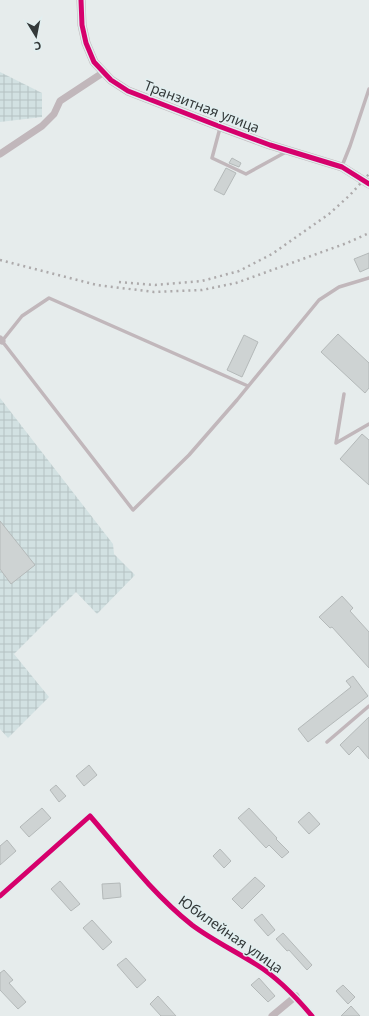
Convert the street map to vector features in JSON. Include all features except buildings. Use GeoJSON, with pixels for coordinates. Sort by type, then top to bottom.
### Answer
{"type":"FeatureCollection","features":[{"type":"Feature","properties":{"kind":"street","name":"Транзитная улица"},"geometry":{"type":"LineString","coordinates":[[81,0],[82,25],[86,43],[94,62],[112,80],[128,91],[221,127],[342,167],[369,184]]}},
{"type":"Feature","properties":{"kind":"street"},"geometry":{"type":"LineString","coordinates":[[0,154],[42,126],[54,114],[60,101],[104,72]]}},
{"type":"Feature","properties":{"kind":"street","name":"Юбилейная улица"},"geometry":{"type":"LineString","coordinates":[[0,896],[90,816],[165,902],[204,933],[258,965],[296,996],[312,1016]]}},
{"type":"Feature","properties":{"kind":"street"},"geometry":{"type":"LineString","coordinates":[[272,1016],[296,996]]}},
{"type":"Feature","properties":{"kind":"lane"},"geometry":{"type":"LineString","coordinates":[[342,167],[369,90]]}},
{"type":"Feature","properties":{"kind":"lane"},"geometry":{"type":"LineString","coordinates":[[221,127],[212,158],[246,174],[289,150]]}},
{"type":"Feature","properties":{"kind":"lane"},"geometry":{"type":"LineString","coordinates":[[248,386],[49,298],[22,316],[1,340],[133,510],[189,455],[248,386],[320,300],[338,287],[369,278]]}},
{"type":"Feature","properties":{"kind":"lane"},"geometry":{"type":"LineString","coordinates":[[344,394],[336,443],[369,424]]}},
{"type":"Feature","properties":{"kind":"lane"},"geometry":{"type":"LineString","coordinates":[[327,742],[369,706]]}},
{"type":"Feature","properties":{"kind":"shaded area"},"geometry":{"type":"Polygon","coordinates":[[[0,72],[42,93],[42,117],[0,122],[0,72]]]}},
{"type":"Feature","properties":{"kind":"shaded area"},"geometry":{"type":"Polygon","coordinates":[[[0,398],[113,544],[114,554],[135,575],[97,614],[76,592],[14,654],[49,697],[8,738],[0,729],[0,398]]]}},
{"type":"Feature","properties":{"kind":"railway"},"geometry":{"type":"LineString","coordinates":[[119,282],[155,285],[202,281],[239,271],[272,254],[329,214],[350,195],[369,174]]}},
{"type":"Feature","properties":{"kind":"railway"},"geometry":{"type":"LineString","coordinates":[[0,260],[97,285],[154,292],[202,290],[236,283],[347,243],[369,233]]}},
{"type":"Feature","properties":{"kind":"cycle path"},"geometry":{"type":"LineString","coordinates":[[81,0],[82,25],[86,43],[94,62],[111,80],[128,91],[270,145],[342,167],[369,184]]}},
{"type":"Feature","properties":{"kind":"cycle path"},"geometry":{"type":"LineString","coordinates":[[0,896],[90,816],[138,873],[178,913],[192,925],[257,965],[272,976],[293,995],[312,1016]]}}]}
